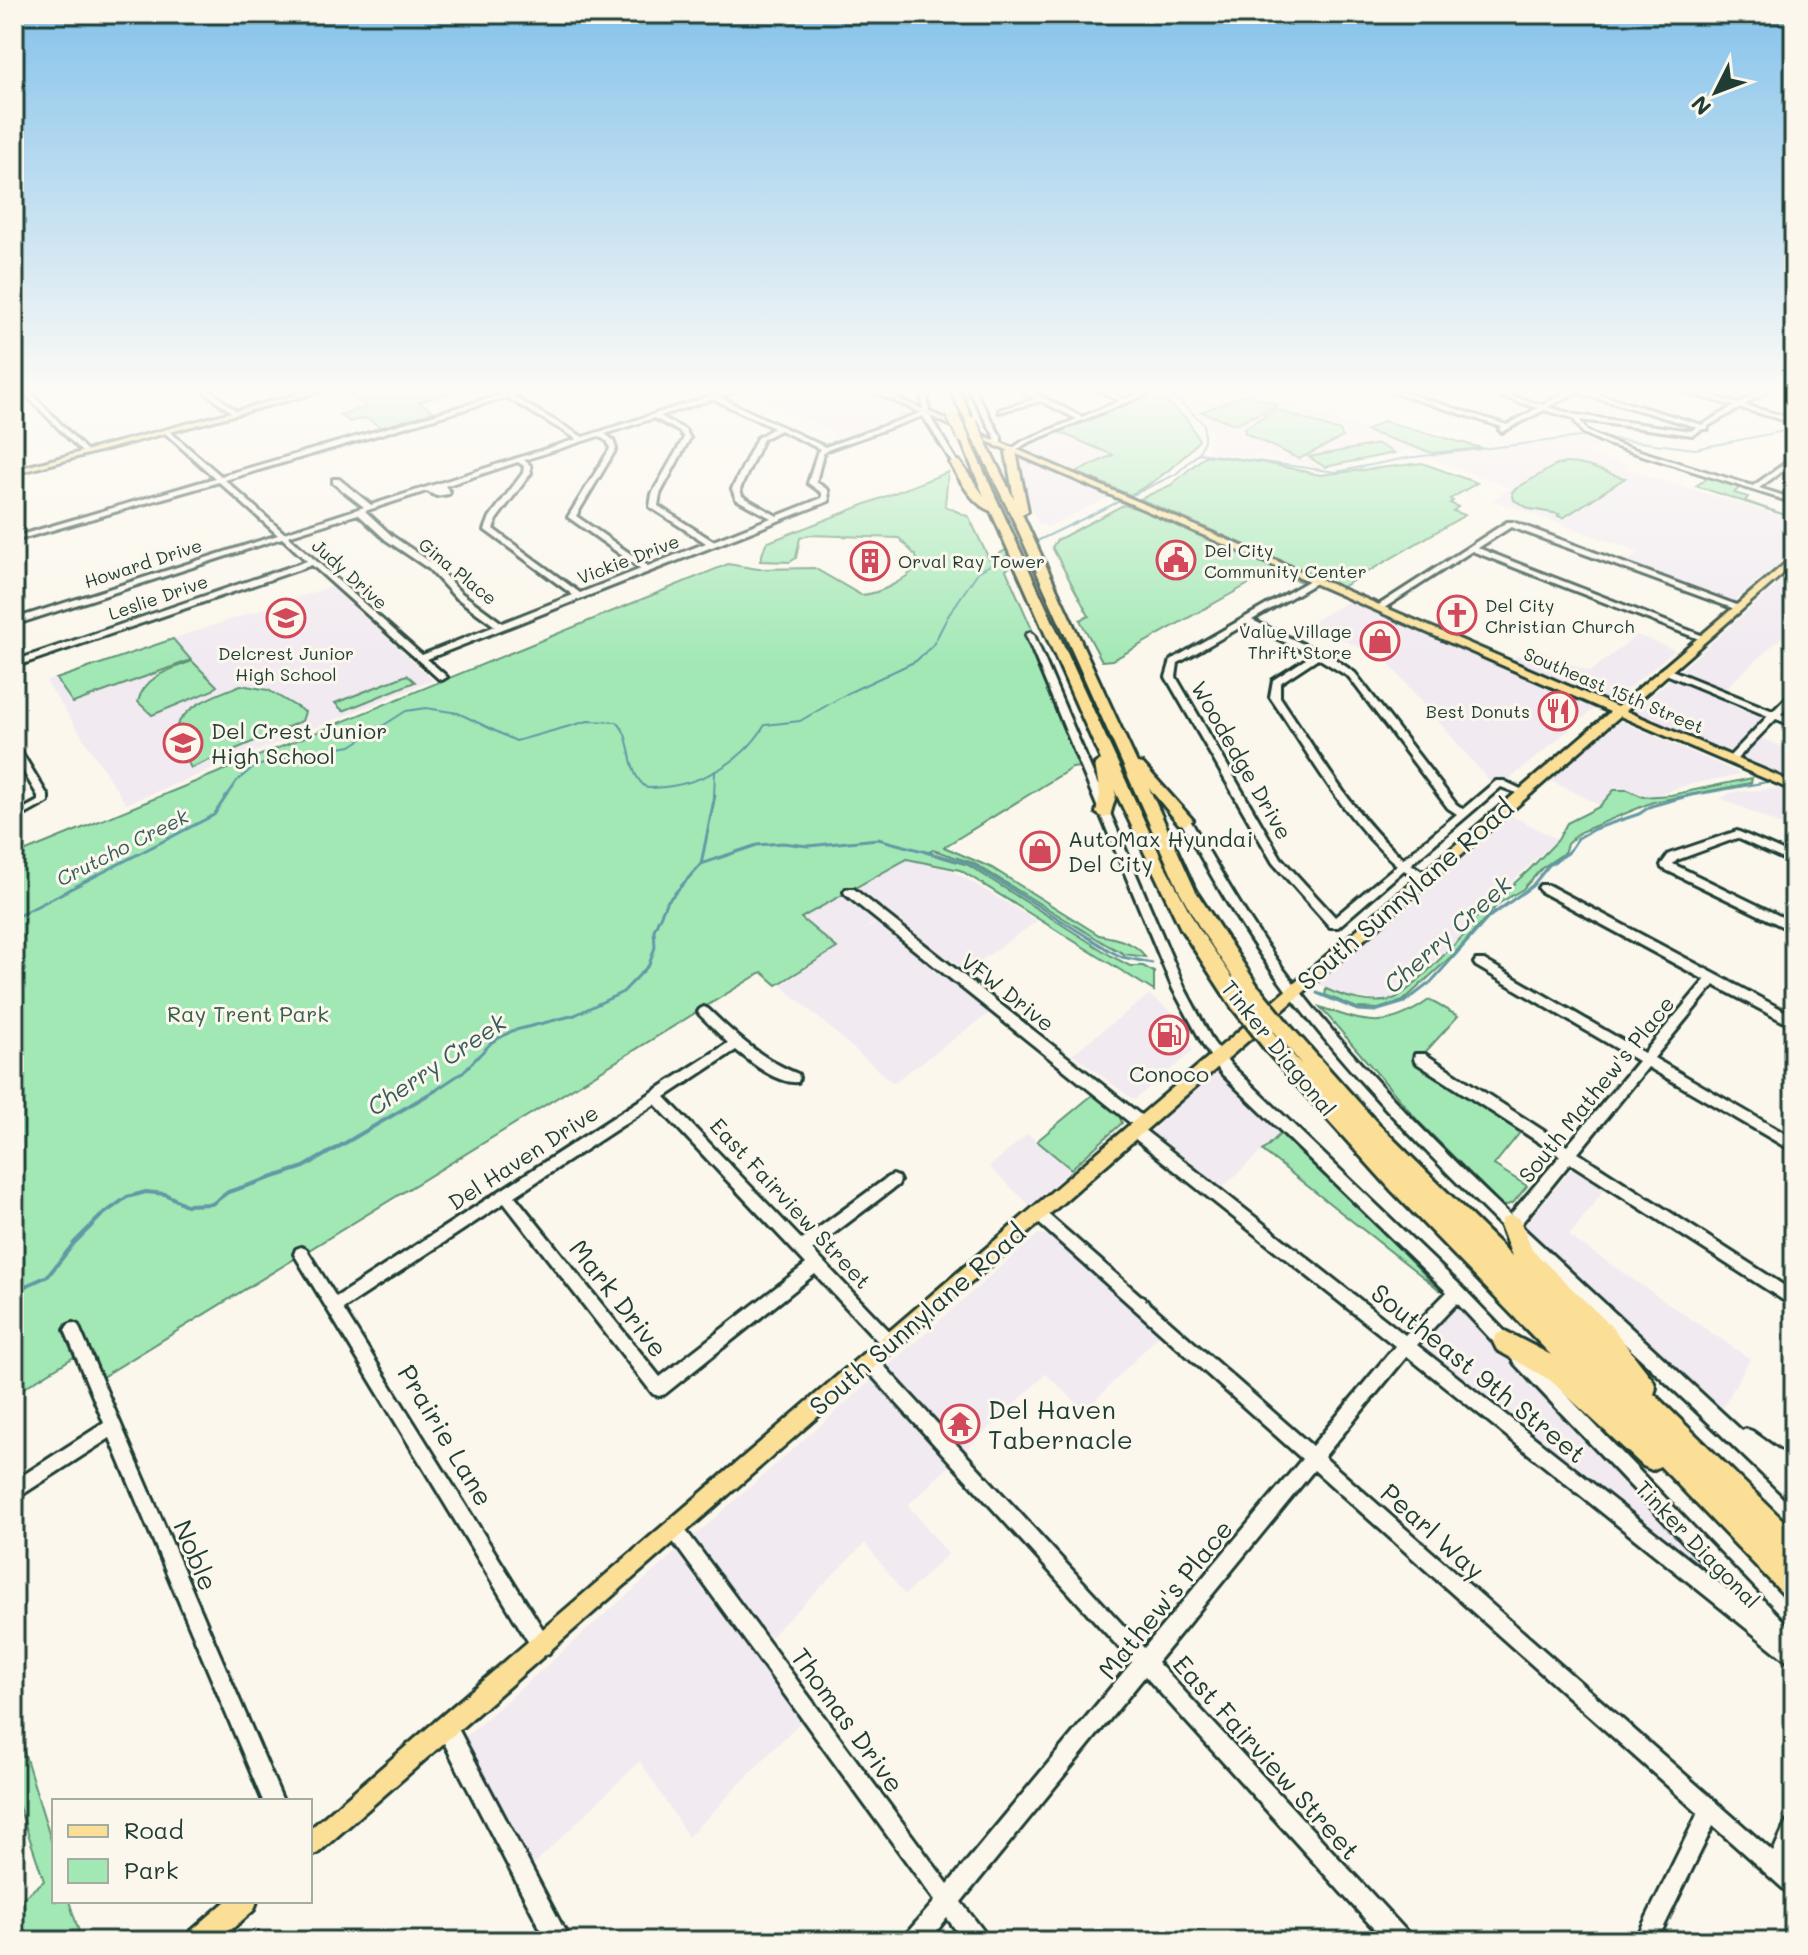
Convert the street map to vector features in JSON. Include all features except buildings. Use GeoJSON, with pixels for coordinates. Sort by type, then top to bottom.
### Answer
{"type":"FeatureCollection","features":[{"type":"Feature","properties":{"kind":"highway"},"geometry":{"type":"LineString","coordinates":[[966,480],[999,517]]}},
{"type":"Feature","properties":{"kind":"highway","name":"Tinker Diagonal"},"geometry":{"type":"LineString","coordinates":[[982,480],[1093,726],[1190,929],[1399,1185],[1783,1556]]}},
{"type":"Feature","properties":{"kind":"highway","name":"Tinker Diagonal"},"geometry":{"type":"LineString","coordinates":[[1000,480],[1187,890],[1247,998]]}},
{"type":"Feature","properties":{"kind":"highway"},"geometry":{"type":"LineString","coordinates":[[1021,480],[1021,523]]}},
{"type":"Feature","properties":{"kind":"highway"},"geometry":{"type":"LineString","coordinates":[[1093,726],[1108,792],[1104,813]]}},
{"type":"Feature","properties":{"kind":"highway"},"geometry":{"type":"LineString","coordinates":[[1121,746],[1160,795],[1185,820]]}},
{"type":"Feature","properties":{"kind":"highway","name":"Tinker Diagonal"},"geometry":{"type":"LineString","coordinates":[[1280,1041],[1687,1444],[1783,1556],[1794,1585]]}},
{"type":"Feature","properties":{"kind":"highway"},"geometry":{"type":"LineString","coordinates":[[1511,1225],[1524,1257],[1603,1334],[1687,1444]]}},
{"type":"Feature","properties":{"kind":"highway"},"geometry":{"type":"LineString","coordinates":[[1505,1342],[1558,1372],[1783,1556]]}},
{"type":"Feature","properties":{"kind":"main road","name":"Southeast 15th Street"},"geometry":{"type":"LineString","coordinates":[[1082,480],[1794,787]]}},
{"type":"Feature","properties":{"kind":"main road","name":"South Sunnylane Road"},"geometry":{"type":"LineString","coordinates":[[312,1843],[1794,559]]}},
{"type":"Feature","properties":{"kind":"main road"},"geometry":{"type":"LineString","coordinates":[[199,1941],[243,1903]]}},
{"type":"Feature","properties":{"kind":"street"},"geometry":{"type":"LineString","coordinates":[[14,539],[216,480]]}},
{"type":"Feature","properties":{"kind":"street","name":"Judy Drive"},"geometry":{"type":"LineString","coordinates":[[221,480],[442,677]]}},
{"type":"Feature","properties":{"kind":"street","name":"Howard Drive"},"geometry":{"type":"LineString","coordinates":[[14,622],[452,480]]}},
{"type":"Feature","properties":{"kind":"street"},"geometry":{"type":"LineString","coordinates":[[522,480],[494,517],[489,530],[578,595]]}},
{"type":"Feature","properties":{"kind":"street"},"geometry":{"type":"LineString","coordinates":[[594,480],[572,517],[647,569]]}},
{"type":"Feature","properties":{"kind":"street"},"geometry":{"type":"LineString","coordinates":[[664,480],[653,501],[654,507],[713,544]]}},
{"type":"Feature","properties":{"kind":"street"},"geometry":{"type":"LineString","coordinates":[[740,480],[736,489],[739,497],[776,518]]}},
{"type":"Feature","properties":{"kind":"street","name":"Vickie Drive"},"geometry":{"type":"LineString","coordinates":[[421,658],[826,499],[825,492],[812,483],[813,480]]}},
{"type":"Feature","properties":{"kind":"street"},"geometry":{"type":"LineString","coordinates":[[1725,480],[1794,501]]}},
{"type":"Feature","properties":{"kind":"street"},"geometry":{"type":"LineString","coordinates":[[1753,489],[1765,480]]}},
{"type":"Feature","properties":{"kind":"street"},"geometry":{"type":"LineString","coordinates":[[336,481],[369,507]]}},
{"type":"Feature","properties":{"kind":"street","name":"Gina Place"},"geometry":{"type":"LineString","coordinates":[[359,510],[389,538],[432,567],[457,594],[501,626]]}},
{"type":"Feature","properties":{"kind":"street"},"geometry":{"type":"LineString","coordinates":[[1378,608],[1510,524],[1738,607]]}},
{"type":"Feature","properties":{"kind":"street"},"geometry":{"type":"LineString","coordinates":[[1471,548],[1702,637]]}},
{"type":"Feature","properties":{"kind":"street","name":"Leslie Drive"},"geometry":{"type":"LineString","coordinates":[[14,664],[313,562]]}},
{"type":"Feature","properties":{"kind":"street","name":"Woodedge Drive"},"geometry":{"type":"LineString","coordinates":[[1315,581],[1174,662],[1171,677],[1277,860],[1334,924]]}},
{"type":"Feature","properties":{"kind":"street"},"geometry":{"type":"LineString","coordinates":[[1245,620],[1352,675],[1452,806],[1463,814]]}},
{"type":"Feature","properties":{"kind":"street","name":"Tinker Diagonal"},"geometry":{"type":"LineString","coordinates":[[1030,635],[1179,989],[1226,1069],[1457,1292],[1794,1645]]}},
{"type":"Feature","properties":{"kind":"street"},"geometry":{"type":"LineString","coordinates":[[1317,655],[1276,682],[1275,697],[1350,809],[1402,866],[1424,878]]}},
{"type":"Feature","properties":{"kind":"street"},"geometry":{"type":"LineString","coordinates":[[1664,670],[1794,723]]}},
{"type":"Feature","properties":{"kind":"street"},"geometry":{"type":"LineString","coordinates":[[1732,759],[1794,695]]}},
{"type":"Feature","properties":{"kind":"street"},"geometry":{"type":"LineString","coordinates":[[14,748],[43,796],[43,802],[37,808],[14,818]]}},
{"type":"Feature","properties":{"kind":"street","name":"South Sunnylane Road"},"geometry":{"type":"LineString","coordinates":[[1334,924],[1500,783],[1522,792]]}},
{"type":"Feature","properties":{"kind":"street"},"geometry":{"type":"LineString","coordinates":[[1185,820],[1222,884],[1293,991],[1399,1113],[1511,1225],[1717,1416],[1794,1493]]}},
{"type":"Feature","properties":{"kind":"street"},"geometry":{"type":"LineString","coordinates":[[1794,860],[1737,834],[1673,857],[1666,865],[1794,928]]}},
{"type":"Feature","properties":{"kind":"street"},"geometry":{"type":"LineString","coordinates":[[1544,888],[1794,1022]]}},
{"type":"Feature","properties":{"kind":"street","name":"VFW Drive"},"geometry":{"type":"LineString","coordinates":[[850,892],[1138,1127]]}},
{"type":"Feature","properties":{"kind":"street"},"geometry":{"type":"LineString","coordinates":[[1480,963],[1794,1146]]}},
{"type":"Feature","properties":{"kind":"street","name":"South Mathew's Place"},"geometry":{"type":"LineString","coordinates":[[1511,1225],[1712,979]]}},
{"type":"Feature","properties":{"kind":"street"},"geometry":{"type":"LineString","coordinates":[[704,1012],[736,1044],[771,1071],[793,1078]]}},
{"type":"Feature","properties":{"kind":"street","name":"Del Haven Drive"},"geometry":{"type":"LineString","coordinates":[[334,1306],[736,1044]]}},
{"type":"Feature","properties":{"kind":"street"},"geometry":{"type":"LineString","coordinates":[[1420,1058],[1794,1300]]}},
{"type":"Feature","properties":{"kind":"street","name":"East Fairview Street"},"geometry":{"type":"LineString","coordinates":[[656,1096],[890,1343]]}},
{"type":"Feature","properties":{"kind":"street","name":"Southeast 9th Street"},"geometry":{"type":"LineString","coordinates":[[1138,1127],[1794,1654]]}},
{"type":"Feature","properties":{"kind":"street"},"geometry":{"type":"LineString","coordinates":[[802,1249],[893,1181]]}},
{"type":"Feature","properties":{"kind":"street","name":"Mark Drive"},"geometry":{"type":"LineString","coordinates":[[506,1195],[659,1388],[816,1265]]}},
{"type":"Feature","properties":{"kind":"street","name":"Pearl Way"},"geometry":{"type":"LineString","coordinates":[[1038,1214],[1794,1885]]}},
{"type":"Feature","properties":{"kind":"street","name":"Prairie Lane"},"geometry":{"type":"LineString","coordinates":[[301,1254],[542,1646]]}},
{"type":"Feature","properties":{"kind":"street","name":"Mathew's Place"},"geometry":{"type":"LineString","coordinates":[[915,1941],[1406,1345],[1457,1292]]}},
{"type":"Feature","properties":{"kind":"street","name":"Noble"},"geometry":{"type":"LineString","coordinates":[[73,1330],[272,1799]]}},
{"type":"Feature","properties":{"kind":"street","name":"East Fairview Street"},"geometry":{"type":"LineString","coordinates":[[869,1361],[1400,1941]]}},
{"type":"Feature","properties":{"kind":"street"},"geometry":{"type":"LineString","coordinates":[[1717,1416],[1794,1471]]}},
{"type":"Feature","properties":{"kind":"street"},"geometry":{"type":"LineString","coordinates":[[14,1491],[112,1427]]}},
{"type":"Feature","properties":{"kind":"street","name":"Thomas Drive"},"geometry":{"type":"LineString","coordinates":[[675,1530],[977,1941]]}},
{"type":"Feature","properties":{"kind":"street"},"geometry":{"type":"LineString","coordinates":[[447,1728],[559,1941]]}},
{"type":"Feature","properties":{"kind":"street"},"geometry":{"type":"LineString","coordinates":[[1646,1941],[1709,1812]]}},
{"type":"Feature","properties":{"kind":"street"},"geometry":{"type":"LineString","coordinates":[[1776,1869],[1794,1828]]}},
{"type":"Feature","properties":{"kind":"shaded area"},"geometry":{"type":"Polygon","coordinates":[[[1021,480],[1071,480],[1110,497],[1047,527],[1039,524],[1021,480]]]}},
{"type":"Feature","properties":{"kind":"shaded area"},"geometry":{"type":"Polygon","coordinates":[[[1490,480],[1662,480],[1794,520],[1794,551],[1734,601],[1730,601],[1624,564],[1640,552],[1492,500],[1511,488],[1490,480]]]}},
{"type":"Feature","properties":{"kind":"shaded area"},"geometry":{"type":"Polygon","coordinates":[[[1794,570],[1794,626],[1718,695],[1769,716],[1752,734],[1794,752],[1794,775],[1782,776],[1632,713],[1794,570]]]}},
{"type":"Feature","properties":{"kind":"shaded area","name":"Del Crest Junior High School"},"geometry":{"type":"Polygon","coordinates":[[[332,586],[433,680],[126,804],[46,681],[332,586]]]}},
{"type":"Feature","properties":{"kind":"shaded area"},"geometry":{"type":"Polygon","coordinates":[[[1354,598],[1595,708],[1499,788],[1492,784],[1386,660],[1309,624],[1354,598]]]}},
{"type":"Feature","properties":{"kind":"shaded area"},"geometry":{"type":"Polygon","coordinates":[[[1637,635],[1675,650],[1611,702],[1511,661],[1530,647],[1590,672],[1637,635]]]}},
{"type":"Feature","properties":{"kind":"shaded area"},"geometry":{"type":"Polygon","coordinates":[[[1619,722],[1741,774],[1686,785],[1654,796],[1643,797],[1628,790],[1614,790],[1600,805],[1549,780],[1619,722]]]}},
{"type":"Feature","properties":{"kind":"shaded area"},"geometry":{"type":"Polygon","coordinates":[[[1782,788],[1794,794],[1794,831],[1721,798],[1733,792],[1782,788]]]}},
{"type":"Feature","properties":{"kind":"shaded area"},"geometry":{"type":"Polygon","coordinates":[[[1510,815],[1557,839],[1470,921],[1473,924],[1463,936],[1393,998],[1378,1000],[1343,996],[1318,984],[1510,815]]]}},
{"type":"Feature","properties":{"kind":"shaded area"},"geometry":{"type":"Polygon","coordinates":[[[907,859],[953,871],[1037,921],[966,971],[887,913],[859,933],[876,923],[991,1012],[893,1083],[781,985],[837,948],[801,918],[907,859]]]}},
{"type":"Feature","properties":{"kind":"shaded area"},"geometry":{"type":"Polygon","coordinates":[[[1149,995],[1177,1016],[1193,1051],[1134,1100],[1072,1054],[1149,995]]]}},
{"type":"Feature","properties":{"kind":"shaded area"},"geometry":{"type":"Polygon","coordinates":[[[1216,1075],[1225,1079],[1282,1132],[1210,1199],[1141,1142],[1188,1095],[1209,1077],[1216,1075]]]}},
{"type":"Feature","properties":{"kind":"shaded area"},"geometry":{"type":"Polygon","coordinates":[[[1028,1134],[1071,1169],[1031,1206],[989,1167],[1028,1134]]]}},
{"type":"Feature","properties":{"kind":"shaded area"},"geometry":{"type":"Polygon","coordinates":[[[1574,1166],[1606,1187],[1569,1236],[1750,1359],[1722,1409],[1524,1226],[1574,1166]]]}},
{"type":"Feature","properties":{"kind":"shaded area"},"geometry":{"type":"Polygon","coordinates":[[[1038,1234],[1049,1235],[1162,1332],[1085,1411],[1046,1374],[908,1505],[948,1554],[905,1595],[865,1543],[753,1654],[801,1721],[688,1837],[640,1761],[533,1865],[463,1739],[1038,1234]]]}},
{"type":"Feature","properties":{"kind":"shaded area"},"geometry":{"type":"Polygon","coordinates":[[[1454,1308],[1461,1310],[1748,1606],[1418,1350],[1434,1325],[1454,1308]]]}},
{"type":"Feature","properties":{"kind":"green space","name":"Ray Trent Park"},"geometry":{"type":"Polygon","coordinates":[[[927,480],[947,480],[945,506],[969,517],[989,559],[1006,550],[1012,565],[1006,570],[1059,691],[1049,692],[1080,767],[1072,768],[944,847],[992,868],[1099,935],[1132,945],[1145,957],[1124,954],[1107,945],[973,863],[933,850],[927,853],[968,865],[1113,957],[1130,966],[1143,966],[1154,972],[1154,991],[960,870],[907,859],[801,918],[837,948],[777,985],[762,972],[102,1377],[87,1349],[14,1394],[14,856],[728,564],[758,569],[814,568],[861,595],[900,581],[918,565],[916,556],[899,538],[809,535],[800,538],[796,558],[790,562],[760,561],[766,543],[927,480]]]}},
{"type":"Feature","properties":{"kind":"green space"},"geometry":{"type":"Polygon","coordinates":[[[1095,480],[1155,480],[1130,495],[1095,480]]]}},
{"type":"Feature","properties":{"kind":"green space"},"geometry":{"type":"Polygon","coordinates":[[[1177,480],[1469,480],[1477,483],[1450,499],[1453,501],[1450,503],[1458,507],[1453,511],[1465,515],[1342,587],[1140,499],[1177,480]]]}},
{"type":"Feature","properties":{"kind":"green space"},"geometry":{"type":"Polygon","coordinates":[[[1530,480],[1622,480],[1563,518],[1559,514],[1530,509],[1514,500],[1512,492],[1530,480]]]}},
{"type":"Feature","properties":{"kind":"green space"},"geometry":{"type":"Polygon","coordinates":[[[1704,480],[1720,480],[1741,486],[1734,493],[1748,497],[1745,501],[1794,518],[1696,486],[1704,480]]]}},
{"type":"Feature","properties":{"kind":"green space"},"geometry":{"type":"Polygon","coordinates":[[[1123,505],[1143,510],[1277,568],[1304,583],[1272,571],[1113,660],[1102,661],[1080,620],[1089,616],[1052,547],[1057,540],[1123,505]]]}},
{"type":"Feature","properties":{"kind":"green space"},"geometry":{"type":"Polygon","coordinates":[[[173,639],[191,660],[73,703],[56,679],[173,639]]]}},
{"type":"Feature","properties":{"kind":"green space"},"geometry":{"type":"Polygon","coordinates":[[[192,661],[217,686],[213,690],[152,715],[138,702],[152,680],[192,661]]]}},
{"type":"Feature","properties":{"kind":"green space"},"geometry":{"type":"Polygon","coordinates":[[[407,675],[415,682],[343,711],[335,703],[407,675]]]}},
{"type":"Feature","properties":{"kind":"green space"},"geometry":{"type":"Polygon","coordinates":[[[241,685],[268,690],[305,712],[302,721],[191,768],[173,735],[177,725],[200,703],[241,685]]]}},
{"type":"Feature","properties":{"kind":"green space"},"geometry":{"type":"Polygon","coordinates":[[[1752,778],[1751,783],[1653,802],[1580,832],[1567,844],[1564,853],[1542,868],[1523,889],[1498,904],[1456,952],[1403,1001],[1378,1009],[1357,1008],[1325,995],[1326,989],[1350,998],[1377,1002],[1400,995],[1463,936],[1473,924],[1471,922],[1529,870],[1558,840],[1567,823],[1599,807],[1614,790],[1628,790],[1643,797],[1671,795],[1752,778]]]}},
{"type":"Feature","properties":{"kind":"green space"},"geometry":{"type":"Polygon","coordinates":[[[1429,1000],[1458,1016],[1420,1058],[1522,1130],[1494,1165],[1527,1186],[1513,1203],[1504,1206],[1500,1203],[1419,1122],[1320,1007],[1376,1021],[1401,1016],[1429,1000]]]}},
{"type":"Feature","properties":{"kind":"green space"},"geometry":{"type":"Polygon","coordinates":[[[1096,1092],[1116,1108],[1122,1123],[1071,1169],[1037,1141],[1096,1092]]]}},
{"type":"Feature","properties":{"kind":"green space"},"geometry":{"type":"Polygon","coordinates":[[[1282,1132],[1285,1134],[1441,1291],[1263,1151],[1282,1132]]]}},
{"type":"Feature","properties":{"kind":"green space"},"geometry":{"type":"Polygon","coordinates":[[[14,1719],[52,1843],[52,1903],[70,1903],[82,1941],[14,1941],[14,1905],[44,1881],[14,1792],[14,1719]]]}},
{"type":"Feature","properties":{"kind":"waterway","name":"Crutcho Creek"},"geometry":{"type":"LineString","coordinates":[[1033,543],[1163,480]]}},
{"type":"Feature","properties":{"kind":"waterway","name":"Crutcho Creek"},"geometry":{"type":"LineString","coordinates":[[715,771],[743,752],[765,725],[800,721],[850,692],[916,661],[933,645],[948,616],[978,572],[1011,553]]}},
{"type":"Feature","properties":{"kind":"waterway","name":"Crutcho Creek"},"geometry":{"type":"LineString","coordinates":[[226,797],[237,781],[251,769],[273,760],[351,746],[406,711],[426,708],[458,713],[516,741],[588,721],[617,722],[623,729],[635,773],[647,788],[682,784],[715,771]]}},
{"type":"Feature","properties":{"kind":"waterway"},"geometry":{"type":"LineString","coordinates":[[714,797],[715,771]]}},
{"type":"Feature","properties":{"kind":"waterway","name":"Cherry Creek"},"geometry":{"type":"LineString","coordinates":[[1685,797],[1767,782]]}},
{"type":"Feature","properties":{"kind":"waterway","name":"Crutcho Creek"},"geometry":{"type":"LineString","coordinates":[[14,918],[214,815],[227,795]]}},
{"type":"Feature","properties":{"kind":"waterway"},"geometry":{"type":"LineString","coordinates":[[701,864],[715,795]]}},
{"type":"Feature","properties":{"kind":"waterway","name":"Cherry Creek"},"geometry":{"type":"LineString","coordinates":[[1685,797],[1691,795]]}},
{"type":"Feature","properties":{"kind":"waterway","name":"Cherry Creek"},"geometry":{"type":"LineString","coordinates":[[1317,993],[1358,1010],[1375,1011],[1405,1002],[1431,982],[1489,917],[1532,886],[1549,865],[1568,853],[1578,838],[1594,829],[1639,814],[1651,806],[1685,797]]}},
{"type":"Feature","properties":{"kind":"waterway","name":"Cherry Creek"},"geometry":{"type":"LineString","coordinates":[[701,864],[757,845],[783,843],[808,846],[878,839],[971,864],[1110,951],[1122,957],[1152,963]]}},
{"type":"Feature","properties":{"kind":"waterway","name":"Cherry Creek"},"geometry":{"type":"LineString","coordinates":[[436,1090],[463,1072],[492,1042],[512,1031],[575,1015],[623,992],[649,965],[655,947],[654,930],[666,903],[701,864]]}},
{"type":"Feature","properties":{"kind":"waterway","name":"Cherry Creek"},"geometry":{"type":"LineString","coordinates":[[14,1291],[48,1276],[74,1243],[101,1216],[127,1197],[146,1192],[165,1194],[186,1205],[212,1204],[228,1192],[304,1167],[436,1090]]}},
{"type":"Feature","properties":{"kind":"place","name":"Del City Community Center"},"geometry":{"type":"Point","coordinates":[1176,560]}},
{"type":"Feature","properties":{"kind":"place","name":"Orval Ray Tower"},"geometry":{"type":"Point","coordinates":[870,561]}},
{"type":"Feature","properties":{"kind":"place","name":"Del City Christian Church"},"geometry":{"type":"Point","coordinates":[1457,615]}},
{"type":"Feature","properties":{"kind":"place","name":"Delcrest Junior High School"},"geometry":{"type":"Point","coordinates":[286,618]}},
{"type":"Feature","properties":{"kind":"place","name":"Value Village Thrift Store"},"geometry":{"type":"Point","coordinates":[1380,641]}},
{"type":"Feature","properties":{"kind":"place","name":"Best Donuts"},"geometry":{"type":"Point","coordinates":[1558,711]}},
{"type":"Feature","properties":{"kind":"place","name":"Del Crest Junior High School"},"geometry":{"type":"Point","coordinates":[183,743]}},
{"type":"Feature","properties":{"kind":"place","name":"AutoMax Hyundai Del City"},"geometry":{"type":"Point","coordinates":[1040,851]}},
{"type":"Feature","properties":{"kind":"place","name":"Conoco"},"geometry":{"type":"Point","coordinates":[1169,1035]}},
{"type":"Feature","properties":{"kind":"place","name":"Del Haven Tabernacle"},"geometry":{"type":"Point","coordinates":[960,1424]}}]}
